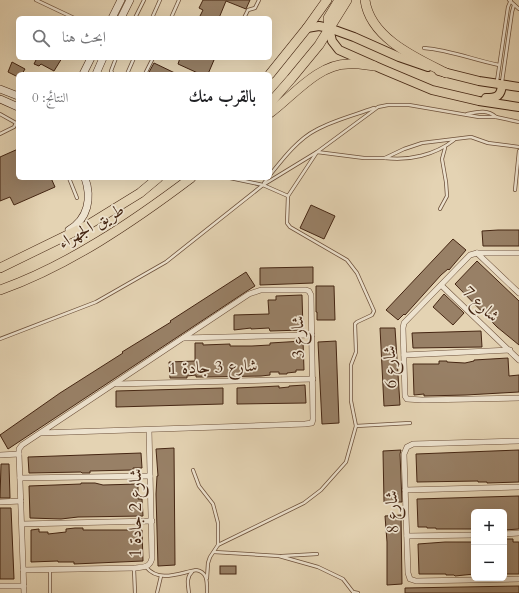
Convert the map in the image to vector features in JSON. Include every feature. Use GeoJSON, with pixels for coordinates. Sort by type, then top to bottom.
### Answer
{"type":"FeatureCollection","features":[{"type":"Feature","properties":{"kind":"highway"},"geometry":{"type":"LineString","coordinates":[[272,72],[308,28],[327,0]]}},
{"type":"Feature","properties":{"kind":"highway"},"geometry":{"type":"LineString","coordinates":[[332,18],[339,0]]}},
{"type":"Feature","properties":{"kind":"highway"},"geometry":{"type":"LineString","coordinates":[[272,101],[319,46],[329,28],[328,20],[332,18],[347,0]]}},
{"type":"Feature","properties":{"kind":"highway"},"geometry":{"type":"LineString","coordinates":[[365,0],[370,16],[378,29],[415,58],[446,74]]}},
{"type":"Feature","properties":{"kind":"highway"},"geometry":{"type":"LineString","coordinates":[[272,111],[318,74],[331,66],[349,64],[374,66]]}},
{"type":"Feature","properties":{"kind":"highway","name":"طريق الجهراء"},"geometry":{"type":"LineString","coordinates":[[0,268],[88,224],[140,193],[156,180]]}},
{"type":"Feature","properties":{"kind":"highway","name":"طريق الجهراء"},"geometry":{"type":"LineString","coordinates":[[0,290],[42,272],[99,241],[151,209],[188,180]]}},
{"type":"Feature","properties":{"kind":"main road"},"geometry":{"type":"LineString","coordinates":[[308,28],[318,26],[329,28],[354,37],[399,57],[446,74],[519,87]]}},
{"type":"Feature","properties":{"kind":"main road"},"geometry":{"type":"LineString","coordinates":[[329,28],[332,41],[336,48],[374,66],[432,90],[477,101],[519,107]]}},
{"type":"Feature","properties":{"kind":"main road"},"geometry":{"type":"LineString","coordinates":[[477,101],[481,98],[495,98],[498,96],[502,91],[499,84]]}},
{"type":"Feature","properties":{"kind":"street"},"geometry":{"type":"LineString","coordinates":[[113,16],[121,0]]}},
{"type":"Feature","properties":{"kind":"street"},"geometry":{"type":"LineString","coordinates":[[122,16],[130,0]]}},
{"type":"Feature","properties":{"kind":"street"},"geometry":{"type":"LineString","coordinates":[[84,72],[90,60]]}},
{"type":"Feature","properties":{"kind":"street"},"geometry":{"type":"LineString","coordinates":[[97,72],[102,60]]}},
{"type":"Feature","properties":{"kind":"street"},"geometry":{"type":"LineString","coordinates":[[0,88],[16,95]]}},
{"type":"Feature","properties":{"kind":"street"},"geometry":{"type":"LineString","coordinates":[[0,99],[16,106]]}},
{"type":"Feature","properties":{"kind":"street"},"geometry":{"type":"LineString","coordinates":[[35,251],[76,226],[84,217],[88,202],[85,180]]}},
{"type":"Feature","properties":{"kind":"street"},"geometry":{"type":"LineString","coordinates":[[477,253],[519,253]]}},
{"type":"Feature","properties":{"kind":"street"},"geometry":{"type":"LineString","coordinates":[[477,253],[519,293]]}},
{"type":"Feature","properties":{"kind":"street","name":"شارع 6"},"geometry":{"type":"LineString","coordinates":[[477,253],[470,255],[404,323],[405,396],[407,399],[422,400],[519,398]]}},
{"type":"Feature","properties":{"kind":"street","name":"شارع 7"},"geometry":{"type":"LineString","coordinates":[[441,285],[519,360]]}},
{"type":"Feature","properties":{"kind":"street","name":"شارع 3"},"geometry":{"type":"LineString","coordinates":[[261,290],[309,291],[311,295],[312,335],[312,423],[149,430],[40,432],[249,294],[261,290]]}},
{"type":"Feature","properties":{"kind":"street"},"geometry":{"type":"LineString","coordinates":[[183,338],[312,335]]}},
{"type":"Feature","properties":{"kind":"street"},"geometry":{"type":"LineString","coordinates":[[404,356],[510,350]]}},
{"type":"Feature","properties":{"kind":"street","name":"شارع 3 جادة 1"},"geometry":{"type":"LineString","coordinates":[[114,384],[313,379]]}},
{"type":"Feature","properties":{"kind":"street","name":"شارع 2 جادة 1"},"geometry":{"type":"LineString","coordinates":[[23,570],[134,568],[146,567],[151,563],[152,521],[149,430]]}},
{"type":"Feature","properties":{"kind":"street"},"geometry":{"type":"LineString","coordinates":[[24,593],[19,454],[22,445],[40,432]]}},
{"type":"Feature","properties":{"kind":"street","name":"شارع 8"},"geometry":{"type":"LineString","coordinates":[[519,441],[410,445],[404,454],[408,576],[412,580],[519,579]]}},
{"type":"Feature","properties":{"kind":"street"},"geometry":{"type":"LineString","coordinates":[[0,455],[19,454]]}},
{"type":"Feature","properties":{"kind":"street"},"geometry":{"type":"LineString","coordinates":[[20,478],[150,476]]}},
{"type":"Feature","properties":{"kind":"street"},"geometry":{"type":"LineString","coordinates":[[405,490],[519,487]]}},
{"type":"Feature","properties":{"kind":"street"},"geometry":{"type":"LineString","coordinates":[[0,502],[21,501]]}},
{"type":"Feature","properties":{"kind":"street"},"geometry":{"type":"LineString","coordinates":[[22,524],[152,521]]}},
{"type":"Feature","properties":{"kind":"street"},"geometry":{"type":"LineString","coordinates":[[507,534],[519,533]]}},
{"type":"Feature","properties":{"kind":"street"},"geometry":{"type":"LineString","coordinates":[[406,536],[471,534]]}},
{"type":"Feature","properties":{"kind":"street"},"geometry":{"type":"LineString","coordinates":[[0,586],[24,586]]}},
{"type":"Feature","properties":{"kind":"lane"},"geometry":{"type":"LineString","coordinates":[[36,0],[70,16]]}},
{"type":"Feature","properties":{"kind":"lane"},"geometry":{"type":"LineString","coordinates":[[136,16],[144,0]]}},
{"type":"Feature","properties":{"kind":"lane"},"geometry":{"type":"LineString","coordinates":[[153,16],[160,0]]}},
{"type":"Feature","properties":{"kind":"lane"},"geometry":{"type":"LineString","coordinates":[[172,16],[179,0]]}},
{"type":"Feature","properties":{"kind":"lane"},"geometry":{"type":"LineString","coordinates":[[245,16],[248,10],[255,8],[259,0]]}},
{"type":"Feature","properties":{"kind":"lane"},"geometry":{"type":"LineString","coordinates":[[510,0],[519,9]]}},
{"type":"Feature","properties":{"kind":"lane"},"geometry":{"type":"LineString","coordinates":[[499,84],[499,65],[510,0]]}},
{"type":"Feature","properties":{"kind":"lane"},"geometry":{"type":"LineString","coordinates":[[499,84],[514,5]]}},
{"type":"Feature","properties":{"kind":"lane"},"geometry":{"type":"LineString","coordinates":[[424,48],[440,50],[486,63],[499,65]]}},
{"type":"Feature","properties":{"kind":"lane"},"geometry":{"type":"LineString","coordinates":[[112,72],[115,60]]}},
{"type":"Feature","properties":{"kind":"lane"},"geometry":{"type":"LineString","coordinates":[[128,72],[133,60]]}},
{"type":"Feature","properties":{"kind":"lane"},"geometry":{"type":"LineString","coordinates":[[146,72],[152,60]]}},
{"type":"Feature","properties":{"kind":"lane"},"geometry":{"type":"LineString","coordinates":[[477,101],[484,112]]}},
{"type":"Feature","properties":{"kind":"lane"},"geometry":{"type":"LineString","coordinates":[[272,173],[289,151],[315,130],[378,107],[388,105],[409,105],[466,115],[496,117],[519,122]]}},
{"type":"Feature","properties":{"kind":"lane"},"geometry":{"type":"LineString","coordinates":[[272,179],[317,152],[378,107]]}},
{"type":"Feature","properties":{"kind":"lane"},"geometry":{"type":"LineString","coordinates":[[466,115],[478,111],[492,114],[496,117]]}},
{"type":"Feature","properties":{"kind":"lane"},"geometry":{"type":"LineString","coordinates":[[0,114],[14,121],[16,126],[0,134]]}},
{"type":"Feature","properties":{"kind":"lane"},"geometry":{"type":"LineString","coordinates":[[385,158],[404,149],[422,143],[471,137],[488,143],[519,148]]}},
{"type":"Feature","properties":{"kind":"lane"},"geometry":{"type":"LineString","coordinates":[[317,152],[364,158],[385,158],[398,160],[415,157],[445,147],[454,139]]}},
{"type":"Feature","properties":{"kind":"lane"},"geometry":{"type":"LineString","coordinates":[[440,209],[447,196],[442,159],[445,147]]}},
{"type":"Feature","properties":{"kind":"lane"},"geometry":{"type":"LineString","coordinates":[[515,190],[519,151]]}},
{"type":"Feature","properties":{"kind":"lane"},"geometry":{"type":"LineString","coordinates":[[218,545],[304,503],[321,490],[346,462],[356,426],[351,401],[351,365],[356,352],[355,324],[372,315],[374,311],[357,273],[346,260],[288,225],[286,220],[288,196],[317,152]]}},
{"type":"Feature","properties":{"kind":"lane"},"geometry":{"type":"LineString","coordinates":[[70,180],[77,198]]}},
{"type":"Feature","properties":{"kind":"lane"},"geometry":{"type":"LineString","coordinates":[[241,180],[263,184],[288,196]]}},
{"type":"Feature","properties":{"kind":"lane"},"geometry":{"type":"LineString","coordinates":[[263,184],[266,180]]}},
{"type":"Feature","properties":{"kind":"lane"},"geometry":{"type":"LineString","coordinates":[[0,339],[96,302],[166,262],[270,180]]}},
{"type":"Feature","properties":{"kind":"lane"},"geometry":{"type":"LineString","coordinates":[[356,426],[410,423]]}},
{"type":"Feature","properties":{"kind":"lane"},"geometry":{"type":"LineString","coordinates":[[194,470],[199,486],[213,504],[218,523],[218,545],[208,563],[207,593]]}},
{"type":"Feature","properties":{"kind":"lane"},"geometry":{"type":"LineString","coordinates":[[214,552],[280,556],[317,554]]}},
{"type":"Feature","properties":{"kind":"lane"},"geometry":{"type":"LineString","coordinates":[[280,556],[318,567],[335,574],[343,578],[354,592],[358,593]]}},
{"type":"Feature","properties":{"kind":"lane"},"geometry":{"type":"LineString","coordinates":[[146,567],[151,572],[161,576],[196,570],[201,571],[207,578]]}},
{"type":"Feature","properties":{"kind":"lane"},"geometry":{"type":"LineString","coordinates":[[134,568],[135,593]]}},
{"type":"Feature","properties":{"kind":"lane"},"geometry":{"type":"LineString","coordinates":[[50,569],[50,593]]}},
{"type":"Feature","properties":{"kind":"lane"},"geometry":{"type":"LineString","coordinates":[[189,593],[189,574],[196,570]]}},
{"type":"Feature","properties":{"kind":"lane"},"geometry":{"type":"LineString","coordinates":[[157,593],[161,576]]}},
{"type":"Feature","properties":{"kind":"building"},"geometry":{"type":"Polygon","coordinates":[[[203,0],[250,0],[246,9],[226,1],[220,16],[200,16],[203,10],[199,8],[203,0]]]}},
{"type":"Feature","properties":{"kind":"building"},"geometry":{"type":"Polygon","coordinates":[[[36,60],[61,60],[54,71],[41,64],[39,66],[34,64],[36,60]]]}},
{"type":"Feature","properties":{"kind":"building"},"geometry":{"type":"Polygon","coordinates":[[[179,60],[214,60],[209,72],[196,72],[178,64],[179,60]]]}},
{"type":"Feature","properties":{"kind":"building"},"geometry":{"type":"Polygon","coordinates":[[[12,62],[25,69],[23,72],[16,72],[16,76],[8,72],[12,62]]]}},
{"type":"Feature","properties":{"kind":"building"},"geometry":{"type":"Polygon","coordinates":[[[154,63],[173,72],[149,72],[154,63]]]}},
{"type":"Feature","properties":{"kind":"building"},"geometry":{"type":"Polygon","coordinates":[[[16,150],[16,180],[52,180],[55,187],[14,205],[10,197],[0,201],[0,157],[16,150]]]}},
{"type":"Feature","properties":{"kind":"building"},"geometry":{"type":"Polygon","coordinates":[[[311,205],[335,216],[324,239],[300,228],[311,205]]]}},
{"type":"Feature","properties":{"kind":"building"},"geometry":{"type":"Polygon","coordinates":[[[519,230],[519,246],[483,246],[482,231],[519,230]]]}},
{"type":"Feature","properties":{"kind":"building"},"geometry":{"type":"Polygon","coordinates":[[[453,239],[466,250],[449,270],[448,269],[441,275],[405,315],[404,314],[398,320],[386,310],[453,239]]]}},
{"type":"Feature","properties":{"kind":"building"},"geometry":{"type":"Polygon","coordinates":[[[477,261],[519,301],[519,345],[497,327],[455,284],[477,261]]]}},
{"type":"Feature","properties":{"kind":"building"},"geometry":{"type":"Polygon","coordinates":[[[313,267],[313,283],[260,285],[260,268],[313,267]]]}},
{"type":"Feature","properties":{"kind":"building"},"geometry":{"type":"Polygon","coordinates":[[[246,272],[255,286],[8,449],[0,435],[60,393],[246,272]]]}},
{"type":"Feature","properties":{"kind":"building"},"geometry":{"type":"Polygon","coordinates":[[[316,286],[334,286],[335,320],[317,320],[316,286]]]}},
{"type":"Feature","properties":{"kind":"building"},"geometry":{"type":"Polygon","coordinates":[[[444,294],[464,313],[453,325],[433,307],[444,294]]]}},
{"type":"Feature","properties":{"kind":"building"},"geometry":{"type":"Polygon","coordinates":[[[302,295],[303,330],[270,331],[269,328],[251,328],[234,330],[234,315],[269,314],[268,300],[276,300],[276,296],[302,295]]]}},
{"type":"Feature","properties":{"kind":"building"},"geometry":{"type":"Polygon","coordinates":[[[380,328],[395,328],[400,405],[384,406],[380,328]]]}},
{"type":"Feature","properties":{"kind":"building"},"geometry":{"type":"Polygon","coordinates":[[[481,331],[482,347],[413,348],[412,333],[481,331]]]}},
{"type":"Feature","properties":{"kind":"building"},"geometry":{"type":"Polygon","coordinates":[[[303,341],[304,370],[296,370],[296,372],[287,374],[270,372],[270,375],[261,376],[196,377],[196,375],[187,376],[187,378],[170,378],[169,362],[195,361],[195,343],[203,343],[203,345],[230,344],[230,346],[252,346],[270,345],[270,343],[303,341]]]}},
{"type":"Feature","properties":{"kind":"building"},"geometry":{"type":"Polygon","coordinates":[[[336,341],[339,423],[322,424],[318,342],[336,341]]]}},
{"type":"Feature","properties":{"kind":"building"},"geometry":{"type":"Polygon","coordinates":[[[508,358],[509,376],[519,375],[519,392],[466,395],[414,395],[413,364],[439,364],[439,361],[465,363],[474,360],[508,358]]]}},
{"type":"Feature","properties":{"kind":"building"},"geometry":{"type":"Polygon","coordinates":[[[305,385],[306,403],[237,404],[237,388],[279,386],[279,388],[305,385]]]}},
{"type":"Feature","properties":{"kind":"building"},"geometry":{"type":"Polygon","coordinates":[[[223,388],[223,404],[116,407],[116,391],[223,388]]]}},
{"type":"Feature","properties":{"kind":"building"},"geometry":{"type":"Polygon","coordinates":[[[174,448],[175,565],[158,566],[156,494],[158,476],[156,449],[174,448]]]}},
{"type":"Feature","properties":{"kind":"building"},"geometry":{"type":"Polygon","coordinates":[[[401,450],[402,502],[384,502],[383,451],[401,450]]]}},
{"type":"Feature","properties":{"kind":"building"},"geometry":{"type":"Polygon","coordinates":[[[519,450],[519,482],[417,482],[416,454],[519,450]]]}},
{"type":"Feature","properties":{"kind":"building"},"geometry":{"type":"Polygon","coordinates":[[[141,453],[142,468],[133,468],[133,470],[90,471],[90,473],[29,473],[28,457],[141,453]]]}},
{"type":"Feature","properties":{"kind":"building"},"geometry":{"type":"Polygon","coordinates":[[[1,464],[9,464],[10,498],[0,498],[1,464]]]}},
{"type":"Feature","properties":{"kind":"building"},"geometry":{"type":"Polygon","coordinates":[[[95,483],[103,485],[138,484],[138,499],[142,499],[143,516],[78,517],[61,519],[30,518],[29,486],[95,483]]]}},
{"type":"Feature","properties":{"kind":"building"},"geometry":{"type":"Polygon","coordinates":[[[519,496],[519,529],[507,530],[507,509],[471,509],[471,529],[436,529],[418,527],[417,499],[519,496]]]}},
{"type":"Feature","properties":{"kind":"building"},"geometry":{"type":"Polygon","coordinates":[[[0,508],[11,508],[14,579],[0,579],[0,508]]]}},
{"type":"Feature","properties":{"kind":"building"},"geometry":{"type":"Polygon","coordinates":[[[401,515],[402,584],[387,585],[387,542],[385,516],[401,515]]]}},
{"type":"Feature","properties":{"kind":"building"},"geometry":{"type":"Polygon","coordinates":[[[83,528],[83,530],[142,530],[143,561],[74,564],[74,562],[58,561],[31,562],[31,530],[39,529],[39,532],[48,532],[48,534],[66,532],[66,529],[83,528]]]}},
{"type":"Feature","properties":{"kind":"building"},"geometry":{"type":"Polygon","coordinates":[[[507,539],[513,539],[513,542],[519,542],[519,574],[507,574],[507,539]]]}},
{"type":"Feature","properties":{"kind":"building"},"geometry":{"type":"Polygon","coordinates":[[[471,542],[471,574],[455,576],[446,574],[419,574],[418,544],[471,542]]]}},
{"type":"Feature","properties":{"kind":"building"},"geometry":{"type":"Polygon","coordinates":[[[220,566],[236,566],[236,574],[220,574],[220,566]]]}},
{"type":"Feature","properties":{"kind":"building"},"geometry":{"type":"Polygon","coordinates":[[[519,586],[519,593],[405,593],[405,588],[519,586]]]}}]}
